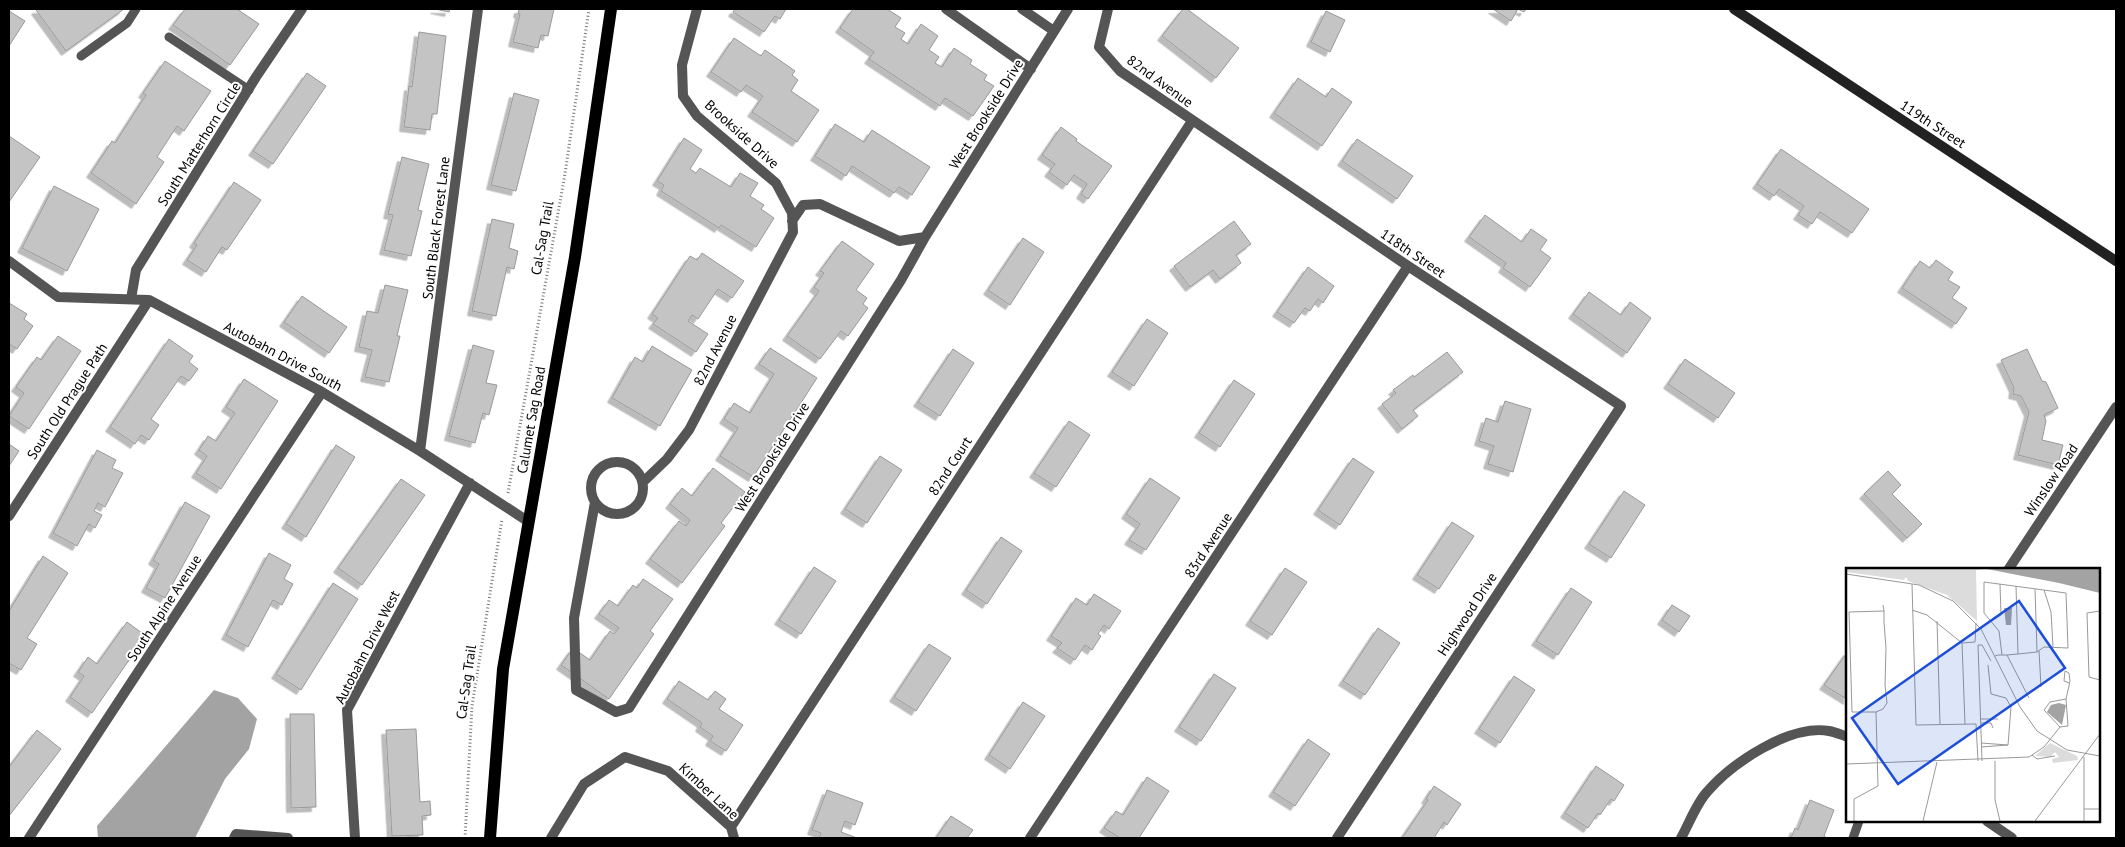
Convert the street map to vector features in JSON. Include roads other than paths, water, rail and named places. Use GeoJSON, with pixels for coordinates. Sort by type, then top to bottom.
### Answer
{"type":"FeatureCollection","features":[{"type":"Feature","properties":{"kind":"main road","name":"Calumet Sag Road"},"geometry":{"type":"LineString","coordinates":[[490,838],[503,669],[575,257],[611,9]]}},
{"type":"Feature","properties":{"kind":"street","name":"South Matterhorn Circle"},"geometry":{"type":"LineString","coordinates":[[131,299],[136,270],[302,9]]}},
{"type":"Feature","properties":{"kind":"street","name":"South Black Forest Lane"},"geometry":{"type":"LineString","coordinates":[[420,451],[478,9]]}},
{"type":"Feature","properties":{"kind":"street","name":"Brookside Drive"},"geometry":{"type":"LineString","coordinates":[[698,9],[682,65],[683,96],[698,116],[776,183],[792,213],[792,220]]}},
{"type":"Feature","properties":{"kind":"street"},"geometry":{"type":"LineString","coordinates":[[1022,9],[1054,31]]}},
{"type":"Feature","properties":{"kind":"street","name":"West Brookside Drive"},"geometry":{"type":"LineString","coordinates":[[595,502],[574,618],[576,690],[616,712],[629,708],[895,289],[924,237],[1068,9]]}},
{"type":"Feature","properties":{"kind":"street","name":"82nd Avenue"},"geometry":{"type":"LineString","coordinates":[[1108,9],[1099,47],[1120,71],[1192,121]]}},
{"type":"Feature","properties":{"kind":"street","name":"119th Street"},"geometry":{"type":"LineString","coordinates":[[1734,9],[2116,262]]}},
{"type":"Feature","properties":{"kind":"street"},"geometry":{"type":"LineString","coordinates":[[950,10],[1031,69]]}},
{"type":"Feature","properties":{"kind":"street","name":"118th Street"},"geometry":{"type":"LineString","coordinates":[[1192,121],[1621,406]]}},
{"type":"Feature","properties":{"kind":"street","name":"82nd Court"},"geometry":{"type":"LineString","coordinates":[[731,827],[1192,121]]}},
{"type":"Feature","properties":{"kind":"street"},"geometry":{"type":"LineString","coordinates":[[792,220],[803,205],[820,204],[900,241],[924,237]]}},
{"type":"Feature","properties":{"kind":"street","name":"82nd Avenue"},"geometry":{"type":"LineString","coordinates":[[643,482],[667,460],[689,430],[793,232],[792,220]]}},
{"type":"Feature","properties":{"kind":"street","name":"Autobahn Drive South"},"geometry":{"type":"LineString","coordinates":[[9,261],[58,297],[149,300],[322,392],[420,451],[529,522]]}},
{"type":"Feature","properties":{"kind":"street","name":"83rd Avenue"},"geometry":{"type":"LineString","coordinates":[[1030,838],[1408,266]]}},
{"type":"Feature","properties":{"kind":"street","name":"South Old Prague Path"},"geometry":{"type":"LineString","coordinates":[[9,516],[149,300]]}},
{"type":"Feature","properties":{"kind":"street","name":"South Alpine Avenue"},"geometry":{"type":"LineString","coordinates":[[29,838],[322,392]]}},
{"type":"Feature","properties":{"kind":"street","name":"Highwood Drive"},"geometry":{"type":"LineString","coordinates":[[1337,838],[1621,406]]}},
{"type":"Feature","properties":{"kind":"street","name":"Winslow Road"},"geometry":{"type":"LineString","coordinates":[[2009,568],[2116,407]]}},
{"type":"Feature","properties":{"kind":"street"},"geometry":{"type":"LineString","coordinates":[[620,462],[631,466],[641,476],[643,482],[642,499],[633,510],[621,514],[612,514],[600,508],[595,502],[591,483],[597,471],[607,464],[620,462]]}},
{"type":"Feature","properties":{"kind":"street","name":"Autobahn Drive West"},"geometry":{"type":"LineString","coordinates":[[355,838],[347,710],[470,484]]}},
{"type":"Feature","properties":{"kind":"street"},"geometry":{"type":"LineString","coordinates":[[1681,838],[1706,793],[1733,766],[1773,742],[1802,732],[1829,730],[1846,736]]}},
{"type":"Feature","properties":{"kind":"street","name":"Kimber Lane"},"geometry":{"type":"LineString","coordinates":[[551,838],[584,784],[625,757],[668,772],[731,827],[734,838]]}},
{"type":"Feature","properties":{"kind":"street"},"geometry":{"type":"LineString","coordinates":[[1988,822],[2012,838]]}},
{"type":"Feature","properties":{"kind":"street"},"geometry":{"type":"LineString","coordinates":[[234,838],[236,834],[288,838]]}},
{"type":"Feature","properties":{"kind":"lane"},"geometry":{"type":"LineString","coordinates":[[82,56],[127,23],[136,9]]}},
{"type":"Feature","properties":{"kind":"lane"},"geometry":{"type":"LineString","coordinates":[[169,37],[249,90]]}},
{"type":"Feature","properties":{"kind":"lane"},"geometry":{"type":"LineString","coordinates":[[1853,838],[1858,822]]}}]}
